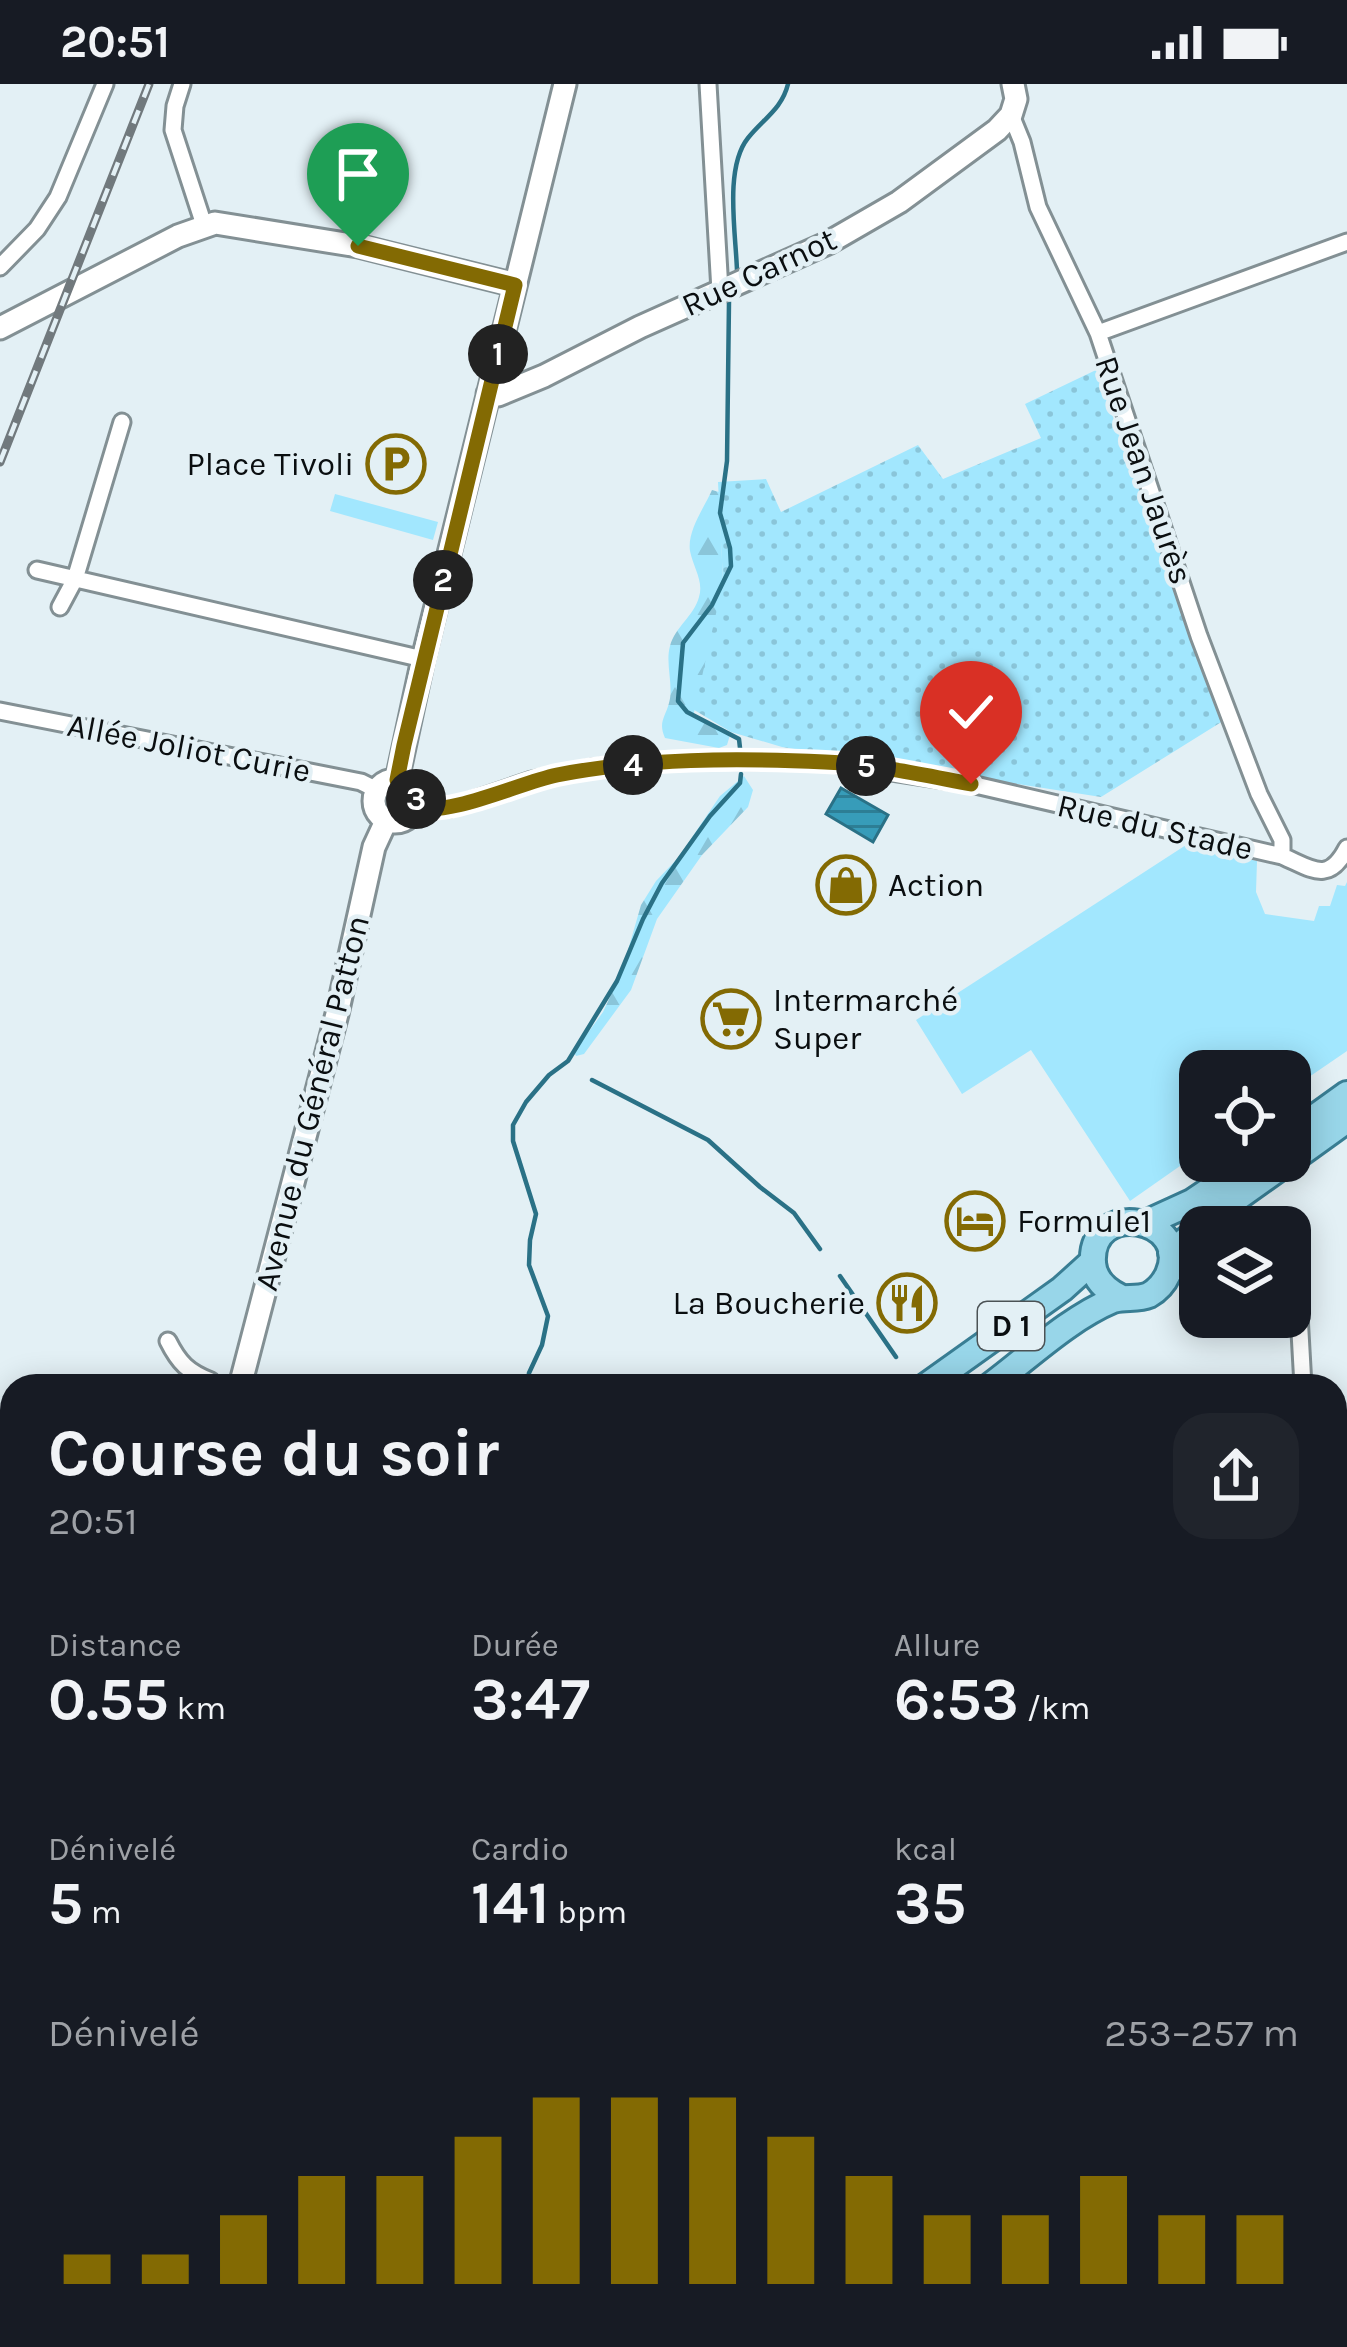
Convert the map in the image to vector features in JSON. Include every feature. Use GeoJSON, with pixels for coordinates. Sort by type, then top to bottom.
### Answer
{"type":"FeatureCollection","features":[{"type":"Feature","properties":{"kind":"main road"},"geometry":{"type":"LineString","coordinates":[[387,785],[410,786],[414,792],[415,807],[407,819],[386,820],[374,804],[387,785],[423,659],[565,84]]}},
{"type":"Feature","properties":{"kind":"main road","name":"Rue Jean Jaurès"},"geometry":{"type":"LineString","coordinates":[[1012,116],[1013,84]]}},
{"type":"Feature","properties":{"kind":"main road","name":"Rue Carnot"},"geometry":{"type":"LineString","coordinates":[[488,394],[520,387],[828,243],[899,202],[1012,116]]}},
{"type":"Feature","properties":{"kind":"main road"},"geometry":{"type":"LineString","coordinates":[[1,321],[204,225],[232,224],[358,246],[515,285]]}},
{"type":"Feature","properties":{"kind":"main road","name":"Avenue du Général Patton"},"geometry":{"type":"LineString","coordinates":[[244,1374],[337,1014],[374,847],[386,820]]}},
{"type":"Feature","properties":{"kind":"main road"},"geometry":{"type":"LineString","coordinates":[[1311,1120],[1347,1094]]}},
{"type":"Feature","properties":{"kind":"main road"},"geometry":{"type":"LineString","coordinates":[[1311,1146],[1347,1120]]}},
{"type":"Feature","properties":{"kind":"main road"},"geometry":{"type":"LineString","coordinates":[[1146,1223],[1222,1182]]}},
{"type":"Feature","properties":{"kind":"main road"},"geometry":{"type":"LineString","coordinates":[[1171,1253],[1260,1182]]}},
{"type":"Feature","properties":{"kind":"main road"},"geometry":{"type":"LineString","coordinates":[[1132,1221],[1157,1230],[1171,1253],[1171,1267],[1158,1289],[1133,1299],[1120,1298],[1100,1284],[1093,1261],[1094,1249],[1107,1229],[1132,1221]]}},
{"type":"Feature","properties":{"kind":"main road","name":"D 1"},"geometry":{"type":"LineString","coordinates":[[943,1374],[1062,1289],[1093,1261]]}},
{"type":"Feature","properties":{"kind":"main road","name":"D 1"},"geometry":{"type":"LineString","coordinates":[[1006,1374],[1074,1323],[1120,1298]]}},
{"type":"Feature","properties":{"kind":"street"},"geometry":{"type":"LineString","coordinates":[[0,267],[38,229],[58,197],[105,84]]}},
{"type":"Feature","properties":{"kind":"street"},"geometry":{"type":"LineString","coordinates":[[182,84],[173,130],[204,225]]}},
{"type":"Feature","properties":{"kind":"street"},"geometry":{"type":"LineString","coordinates":[[708,84],[721,291]]}},
{"type":"Feature","properties":{"kind":"street","name":"Rue Jean Jaurès"},"geometry":{"type":"LineString","coordinates":[[1012,116],[1038,206],[1098,333],[1199,636],[1259,794],[1282,840],[1282,856]]}},
{"type":"Feature","properties":{"kind":"street"},"geometry":{"type":"LineString","coordinates":[[1098,333],[1347,242]]}},
{"type":"Feature","properties":{"kind":"street"},"geometry":{"type":"LineString","coordinates":[[60,607],[75,579],[122,422]]}},
{"type":"Feature","properties":{"kind":"street"},"geometry":{"type":"LineString","coordinates":[[37,570],[423,659]]}},
{"type":"Feature","properties":{"kind":"street","name":"Allée Joliot Curie"},"geometry":{"type":"LineString","coordinates":[[0,711],[387,785]]}},
{"type":"Feature","properties":{"kind":"street","name":"Rue du Stade"},"geometry":{"type":"LineString","coordinates":[[415,807],[450,808],[532,780],[592,768],[691,760],[826,762],[971,784],[1282,856],[1313,872],[1337,864],[1347,848]]}},
{"type":"Feature","properties":{"kind":"street"},"geometry":{"type":"LineString","coordinates":[[1300,1338],[1302,1374]]}},
{"type":"Feature","properties":{"kind":"street"},"geometry":{"type":"LineString","coordinates":[[168,1341],[178,1362],[193,1374]]}},
{"type":"Feature","properties":{"kind":"green space"},"geometry":{"type":"Polygon","coordinates":[[[1096,370],[1223,721],[1101,797],[782,747],[731,732],[691,708],[723,582],[718,482],[766,479],[781,512],[918,445],[943,479],[1041,438],[1025,404],[1096,370]]]}},
{"type":"Feature","properties":{"kind":"green space"},"geometry":{"type":"Polygon","coordinates":[[[712,490],[719,492],[723,582],[693,717],[730,735],[727,745],[719,748],[665,738],[662,728],[670,696],[670,646],[700,591],[691,536],[712,490]]]}},
{"type":"Feature","properties":{"kind":"green space"},"geometry":{"type":"Polygon","coordinates":[[[335,494],[438,522],[433,540],[330,511],[335,494]]]}},
{"type":"Feature","properties":{"kind":"green space"},"geometry":{"type":"Polygon","coordinates":[[[744,776],[753,790],[748,807],[702,855],[657,919],[631,990],[584,1054],[576,1056],[574,1052],[603,1012],[622,971],[641,905],[720,796],[744,776]]]}},
{"type":"Feature","properties":{"kind":"green space"},"geometry":{"type":"Polygon","coordinates":[[[1186,845],[1257,861],[1256,892],[1265,914],[1314,921],[1319,906],[1330,906],[1337,885],[1347,882],[1347,1051],[1311,1076],[1311,1050],[1179,1050],[1179,1167],[1130,1201],[1031,1050],[962,1094],[916,1020],[1186,845]]]}},
{"type":"Feature","properties":{"kind":"shaded area"},"geometry":{"type":"Polygon","coordinates":[[[841,788],[888,815],[873,842],[826,814],[841,788]]]}},
{"type":"Feature","properties":{"kind":"waterway"},"geometry":{"type":"LineString","coordinates":[[737,271],[736,166],[748,138],[777,107],[788,84]]}},
{"type":"Feature","properties":{"kind":"waterway"},"geometry":{"type":"LineString","coordinates":[[729,301],[727,461],[720,513],[731,566],[712,605],[683,643],[678,701],[687,712],[739,739],[740,748]]}},
{"type":"Feature","properties":{"kind":"waterway"},"geometry":{"type":"LineString","coordinates":[[529,1374],[548,1316],[529,1265],[536,1214],[513,1141],[513,1125],[549,1075],[568,1061],[617,981],[662,883],[740,783],[741,774]]}},
{"type":"Feature","properties":{"kind":"waterway"},"geometry":{"type":"LineString","coordinates":[[592,1080],[708,1140],[794,1213],[820,1249]]}},
{"type":"Feature","properties":{"kind":"waterway"},"geometry":{"type":"LineString","coordinates":[[840,1276],[896,1357]]}},
{"type":"Feature","properties":{"kind":"railway"},"geometry":{"type":"LineString","coordinates":[[0,462],[149,84]]}},
{"type":"Feature","properties":{"kind":"place","name":"Place Tivoli"},"geometry":{"type":"Point","coordinates":[396,464]}},
{"type":"Feature","properties":{"kind":"place","name":"Action"},"geometry":{"type":"Point","coordinates":[846,885]}},
{"type":"Feature","properties":{"kind":"place","name":"Intermarché Super"},"geometry":{"type":"Point","coordinates":[731,1019]}},
{"type":"Feature","properties":{"kind":"place","name":"Formule1"},"geometry":{"type":"Point","coordinates":[975,1221]}},
{"type":"Feature","properties":{"kind":"place","name":"La Boucherie"},"geometry":{"type":"Point","coordinates":[907,1303]}},
{"type":"Feature","properties":{"kind":"route"},"geometry":{"type":"LineString","coordinates":[[358,246],[515,285],[397,780],[410,786],[415,807],[450,808],[532,780],[592,768],[691,760],[826,762],[971,784]]}}]}
